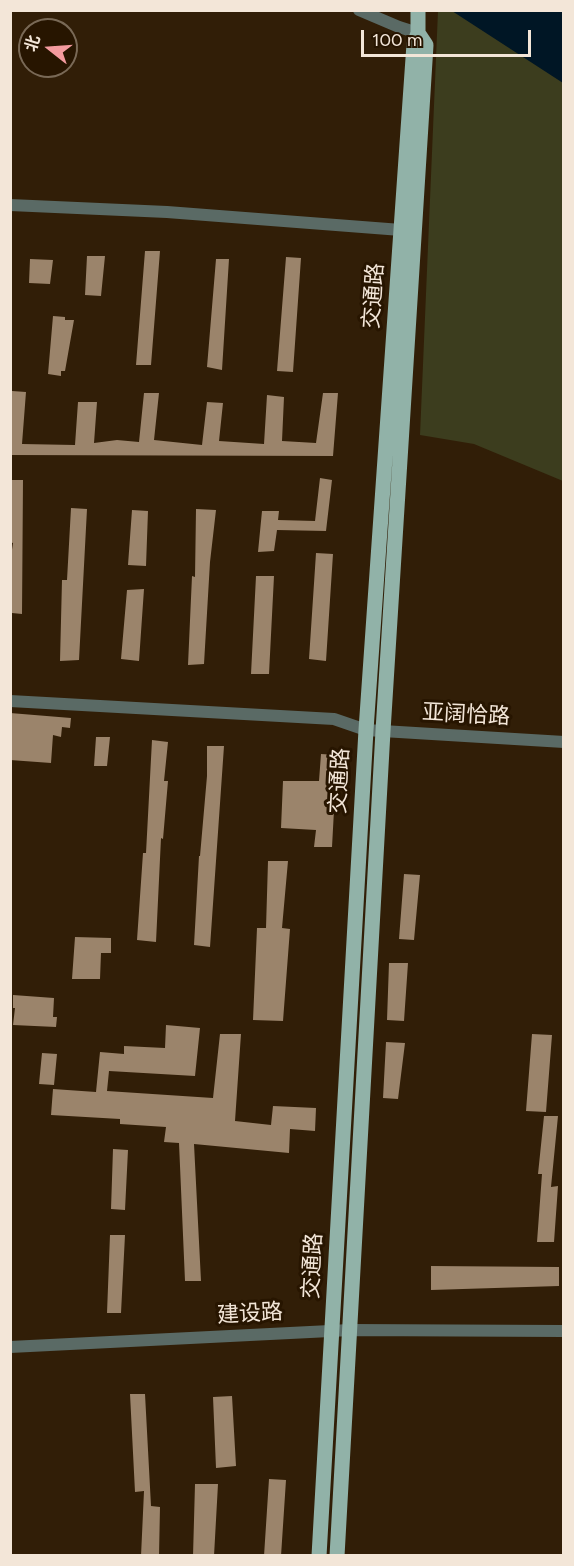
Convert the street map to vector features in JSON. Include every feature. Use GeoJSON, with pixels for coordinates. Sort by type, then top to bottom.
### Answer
{"type":"FeatureCollection","features":[{"type":"Feature","properties":{"kind":"main road","name":"交通路"},"geometry":{"type":"LineString","coordinates":[[319,1556],[366,730],[414,44],[418,21]]}},
{"type":"Feature","properties":{"kind":"main road"},"geometry":{"type":"LineString","coordinates":[[337,1556],[383,731],[426,45],[418,21]]}},
{"type":"Feature","properties":{"kind":"street"},"geometry":{"type":"LineString","coordinates":[[359,10],[399,27],[418,21]]}},
{"type":"Feature","properties":{"kind":"street"},"geometry":{"type":"LineString","coordinates":[[10,205],[167,212],[401,230]]}},
{"type":"Feature","properties":{"kind":"street","name":"亚阔恰路"},"geometry":{"type":"LineString","coordinates":[[10,701],[334,719],[366,730],[564,742]]}},
{"type":"Feature","properties":{"kind":"street","name":"建设路"},"geometry":{"type":"LineString","coordinates":[[10,1347],[350,1330],[564,1331]]}},
{"type":"Feature","properties":{"kind":"green space"},"geometry":{"type":"Polygon","coordinates":[[[438,11],[563,11],[563,481],[474,444],[420,435],[438,11]]]}},
{"type":"Feature","properties":{"kind":"water"},"geometry":{"type":"Polygon","coordinates":[[[452,11],[563,11],[563,83],[452,11]]]}},
{"type":"Feature","properties":{"kind":"building"},"geometry":{"type":"Polygon","coordinates":[[[145,251],[160,251],[151,365],[136,365],[145,251]]]}},
{"type":"Feature","properties":{"kind":"building"},"geometry":{"type":"Polygon","coordinates":[[[87,256],[105,256],[101,296],[85,295],[87,256]]]}},
{"type":"Feature","properties":{"kind":"building"},"geometry":{"type":"Polygon","coordinates":[[[286,257],[301,258],[293,372],[277,371],[286,257]]]}},
{"type":"Feature","properties":{"kind":"building"},"geometry":{"type":"Polygon","coordinates":[[[30,259],[53,260],[50,284],[29,283],[30,259]]]}},
{"type":"Feature","properties":{"kind":"building"},"geometry":{"type":"Polygon","coordinates":[[[216,259],[229,259],[222,370],[207,367],[216,259]]]}},
{"type":"Feature","properties":{"kind":"building"},"geometry":{"type":"Polygon","coordinates":[[[53,316],[74,320],[65,371],[61,371],[61,376],[48,374],[53,316]]]}},
{"type":"Feature","properties":{"kind":"building"},"geometry":{"type":"Polygon","coordinates":[[[12,391],[26,392],[22,444],[75,445],[78,402],[97,402],[94,443],[117,440],[139,442],[144,393],[159,393],[154,440],[202,445],[207,402],[223,403],[219,441],[264,444],[267,395],[284,397],[282,441],[316,443],[323,393],[338,393],[333,456],[10,455],[12,391]]]}},
{"type":"Feature","properties":{"kind":"building"},"geometry":{"type":"Polygon","coordinates":[[[320,478],[332,480],[326,531],[277,530],[274,551],[258,552],[262,511],[279,511],[278,520],[315,521],[320,478]]]}},
{"type":"Feature","properties":{"kind":"building"},"geometry":{"type":"Polygon","coordinates":[[[10,480],[23,480],[22,614],[12,613],[10,607],[10,563],[13,543],[10,542],[10,480]]]}},
{"type":"Feature","properties":{"kind":"building"},"geometry":{"type":"Polygon","coordinates":[[[71,508],[87,509],[79,660],[60,661],[62,580],[67,580],[71,508]]]}},
{"type":"Feature","properties":{"kind":"building"},"geometry":{"type":"Polygon","coordinates":[[[196,509],[216,510],[210,562],[204,664],[188,665],[192,576],[195,577],[196,509]]]}},
{"type":"Feature","properties":{"kind":"building"},"geometry":{"type":"Polygon","coordinates":[[[132,510],[148,511],[146,566],[128,565],[132,510]]]}},
{"type":"Feature","properties":{"kind":"building"},"geometry":{"type":"Polygon","coordinates":[[[316,553],[333,554],[326,661],[309,659],[316,553]]]}},
{"type":"Feature","properties":{"kind":"building"},"geometry":{"type":"Polygon","coordinates":[[[256,576],[274,576],[269,674],[251,674],[256,576]]]}},
{"type":"Feature","properties":{"kind":"building"},"geometry":{"type":"Polygon","coordinates":[[[144,589],[139,661],[121,659],[127,590],[144,589]]]}},
{"type":"Feature","properties":{"kind":"building"},"geometry":{"type":"Polygon","coordinates":[[[10,713],[71,718],[70,728],[62,727],[61,737],[53,735],[51,763],[10,760],[10,713]]]}},
{"type":"Feature","properties":{"kind":"building"},"geometry":{"type":"Polygon","coordinates":[[[96,737],[110,737],[107,766],[94,766],[96,737]]]}},
{"type":"Feature","properties":{"kind":"building"},"geometry":{"type":"Polygon","coordinates":[[[152,740],[168,742],[164,781],[168,781],[163,839],[161,838],[156,942],[137,940],[143,853],[146,853],[152,740]]]}},
{"type":"Feature","properties":{"kind":"building"},"geometry":{"type":"Polygon","coordinates":[[[207,746],[224,746],[210,947],[194,945],[199,856],[207,776],[207,746]]]}},
{"type":"Feature","properties":{"kind":"building"},"geometry":{"type":"Polygon","coordinates":[[[321,754],[337,755],[332,847],[314,847],[316,830],[281,828],[283,781],[319,781],[321,754]]]}},
{"type":"Feature","properties":{"kind":"building"},"geometry":{"type":"Polygon","coordinates":[[[268,861],[288,861],[282,928],[290,929],[283,1021],[253,1020],[257,928],[266,928],[268,861]]]}},
{"type":"Feature","properties":{"kind":"building"},"geometry":{"type":"Polygon","coordinates":[[[404,874],[420,875],[414,940],[399,939],[404,874]]]}},
{"type":"Feature","properties":{"kind":"building"},"geometry":{"type":"Polygon","coordinates":[[[75,937],[111,938],[111,953],[101,953],[100,979],[72,979],[75,937]]]}},
{"type":"Feature","properties":{"kind":"building"},"geometry":{"type":"Polygon","coordinates":[[[389,963],[408,963],[404,1021],[387,1020],[389,963]]]}},
{"type":"Feature","properties":{"kind":"building"},"geometry":{"type":"Polygon","coordinates":[[[13,995],[54,998],[53,1017],[57,1017],[56,1027],[13,1025],[15,1008],[13,1008],[13,995]]]}},
{"type":"Feature","properties":{"kind":"building"},"geometry":{"type":"Polygon","coordinates":[[[166,1025],[200,1028],[195,1076],[109,1071],[107,1091],[213,1098],[220,1034],[241,1034],[235,1121],[271,1125],[273,1106],[316,1108],[315,1131],[290,1129],[289,1153],[194,1144],[201,1281],[185,1281],[179,1143],[164,1142],[166,1127],[120,1124],[120,1119],[51,1115],[53,1089],[96,1092],[100,1052],[124,1054],[124,1046],[165,1048],[166,1025]]]}},
{"type":"Feature","properties":{"kind":"building"},"geometry":{"type":"Polygon","coordinates":[[[532,1034],[552,1035],[546,1112],[526,1111],[532,1034]]]}},
{"type":"Feature","properties":{"kind":"building"},"geometry":{"type":"Polygon","coordinates":[[[386,1042],[405,1043],[398,1099],[383,1098],[386,1042]]]}},
{"type":"Feature","properties":{"kind":"building"},"geometry":{"type":"Polygon","coordinates":[[[42,1053],[57,1054],[54,1085],[39,1084],[42,1053]]]}},
{"type":"Feature","properties":{"kind":"building"},"geometry":{"type":"Polygon","coordinates":[[[544,1116],[558,1116],[551,1187],[558,1186],[554,1242],[537,1242],[542,1174],[538,1174],[544,1116]]]}},
{"type":"Feature","properties":{"kind":"building"},"geometry":{"type":"Polygon","coordinates":[[[113,1149],[128,1150],[125,1210],[111,1209],[113,1149]]]}},
{"type":"Feature","properties":{"kind":"building"},"geometry":{"type":"Polygon","coordinates":[[[110,1235],[125,1235],[121,1313],[107,1313],[110,1235]]]}},
{"type":"Feature","properties":{"kind":"building"},"geometry":{"type":"Polygon","coordinates":[[[431,1266],[559,1267],[559,1286],[431,1290],[431,1266]]]}},
{"type":"Feature","properties":{"kind":"building"},"geometry":{"type":"Polygon","coordinates":[[[130,1394],[145,1394],[151,1506],[160,1507],[159,1556],[141,1556],[144,1491],[135,1492],[130,1394]]]}},
{"type":"Feature","properties":{"kind":"building"},"geometry":{"type":"Polygon","coordinates":[[[232,1396],[236,1466],[216,1468],[213,1397],[232,1396]]]}},
{"type":"Feature","properties":{"kind":"building"},"geometry":{"type":"Polygon","coordinates":[[[269,1479],[286,1480],[281,1556],[264,1556],[269,1479]]]}},
{"type":"Feature","properties":{"kind":"building"},"geometry":{"type":"Polygon","coordinates":[[[195,1484],[218,1484],[214,1556],[193,1556],[195,1484]]]}}]}
